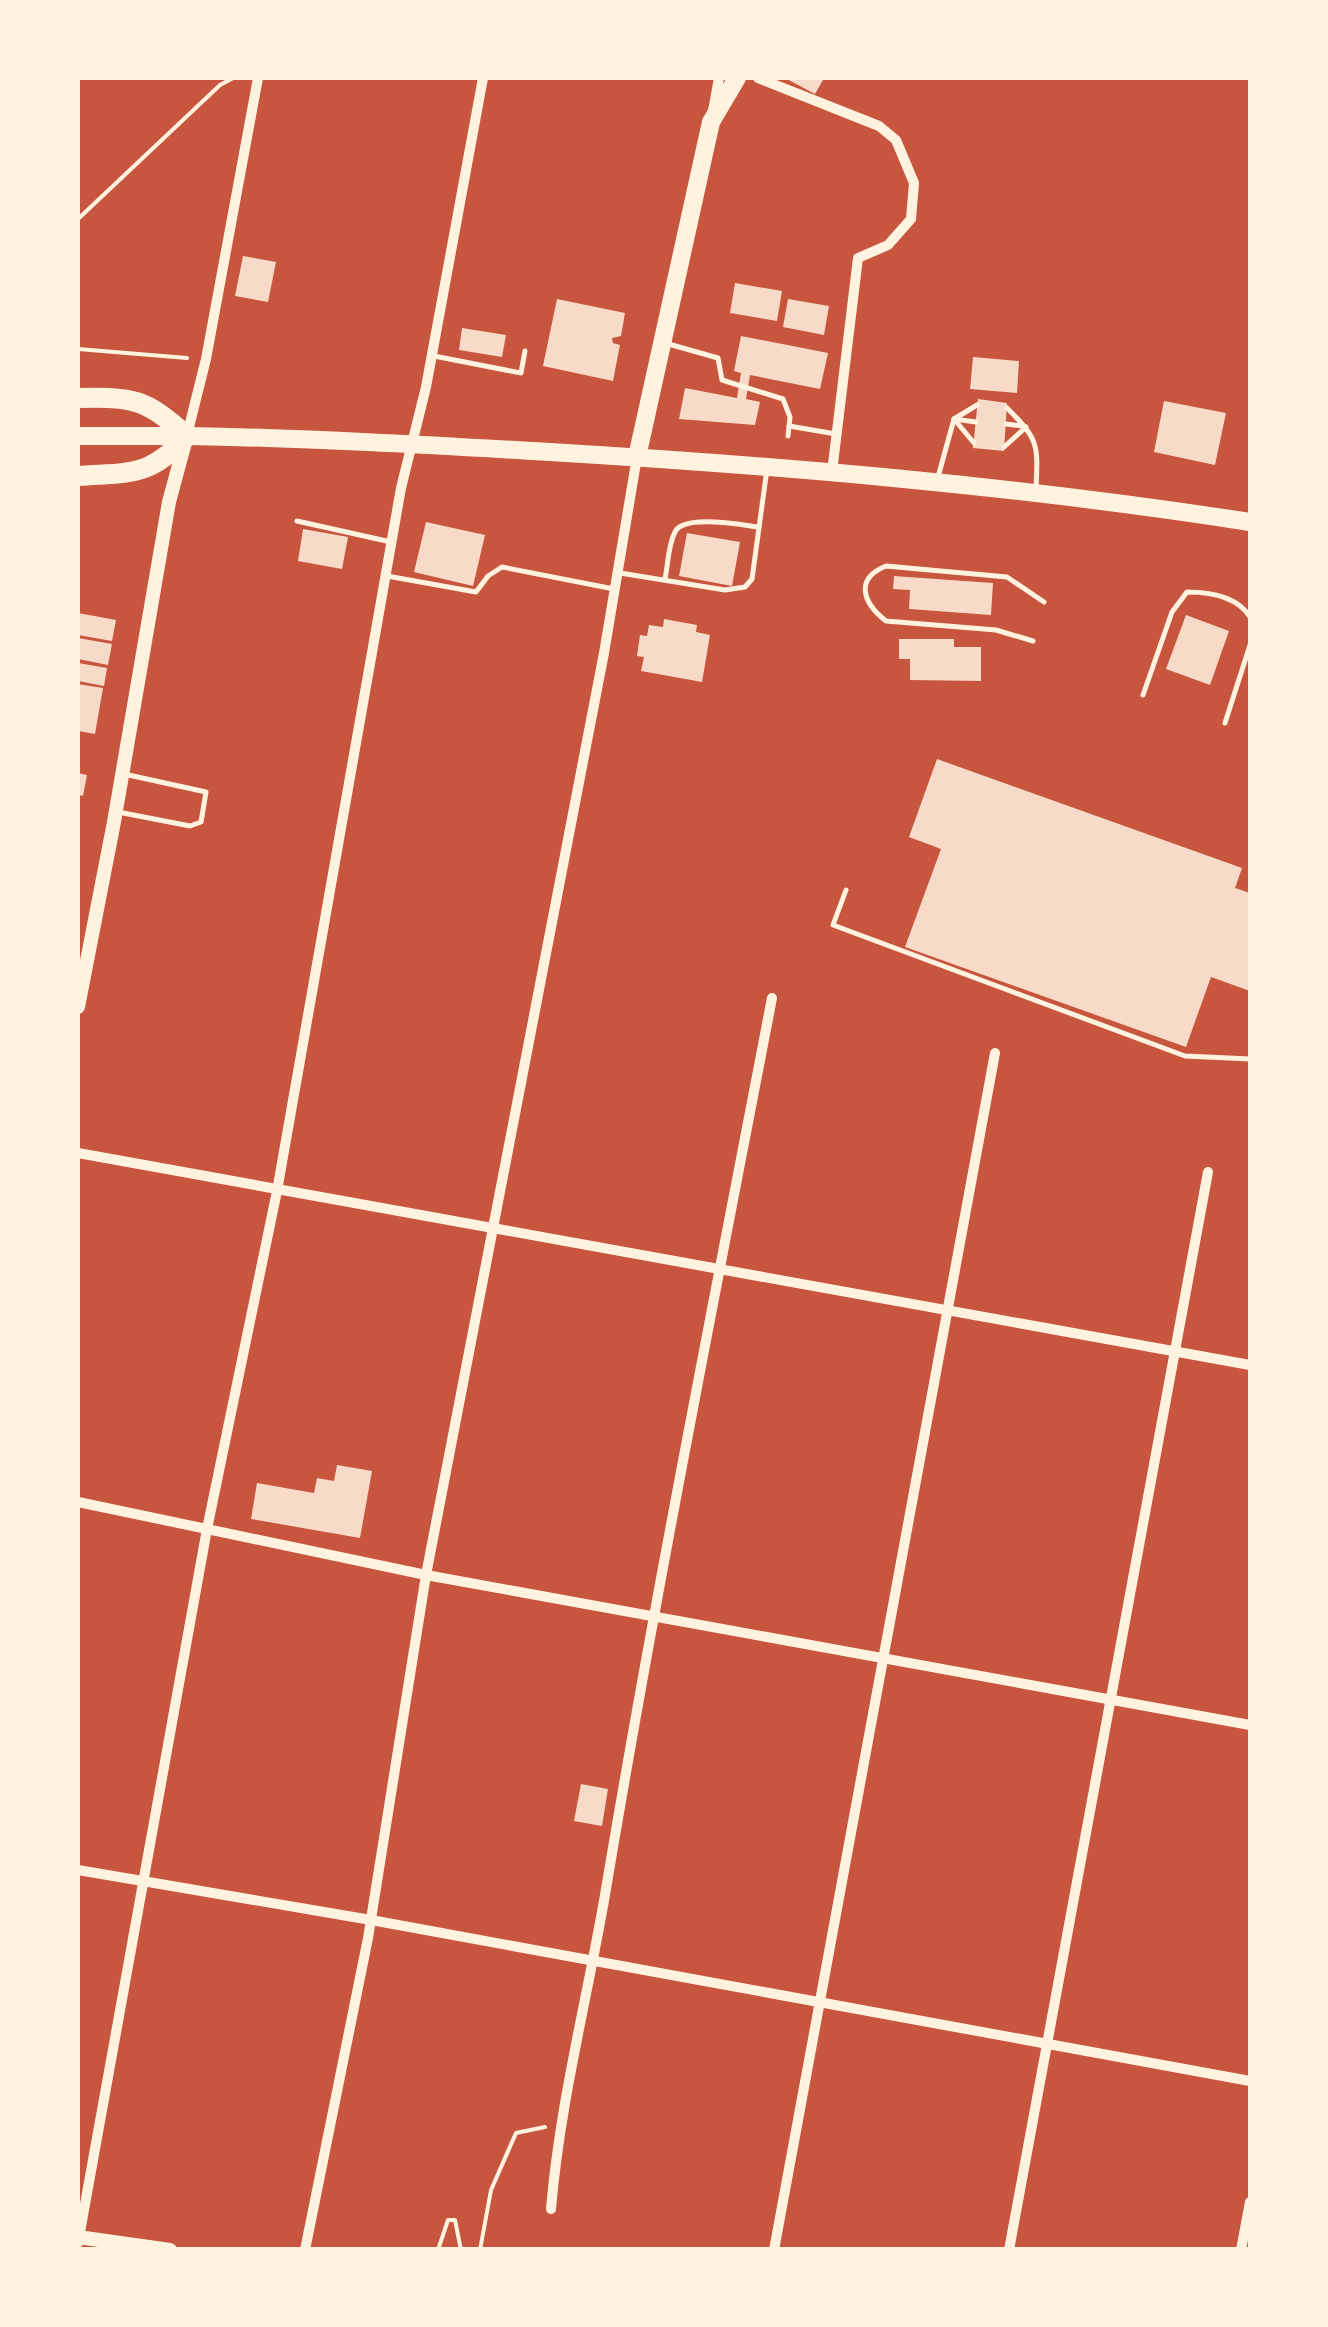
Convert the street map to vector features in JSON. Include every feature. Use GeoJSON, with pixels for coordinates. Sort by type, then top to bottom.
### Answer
{"type":"FeatureCollection","features":[{"type":"Feature","properties":{"kind":"highway"},"geometry":{"type":"LineString","coordinates":[[78,398],[139,400],[159,411],[187,436],[168,457],[144,470],[78,476]]}},
{"type":"Feature","properties":{"kind":"main road"},"geometry":{"type":"LineString","coordinates":[[636,457],[711,122],[737,78]]}},
{"type":"Feature","properties":{"kind":"main road"},"geometry":{"type":"LineString","coordinates":[[78,436],[187,436],[636,457],[1036,492],[1250,522]]}},
{"type":"Feature","properties":{"kind":"street"},"geometry":{"type":"LineString","coordinates":[[78,1007],[169,502],[204,368],[258,78]]}},
{"type":"Feature","properties":{"kind":"street"},"geometry":{"type":"LineString","coordinates":[[170,2250],[78,2239],[207,1529],[277,1191],[391,542],[484,78]]}},
{"type":"Feature","properties":{"kind":"street"},"geometry":{"type":"LineString","coordinates":[[711,122],[719,78]]}},
{"type":"Feature","properties":{"kind":"street"},"geometry":{"type":"LineString","coordinates":[[758,78],[879,126],[896,140],[914,183],[910,219],[888,245],[858,258],[832,472]]}},
{"type":"Feature","properties":{"kind":"street"},"geometry":{"type":"LineString","coordinates":[[306,2250],[371,1920],[426,1575],[636,457]]}},
{"type":"Feature","properties":{"kind":"street"},"geometry":{"type":"LineString","coordinates":[[551,2209],[560,2124],[594,1961],[652,1616],[772,998]]}},
{"type":"Feature","properties":{"kind":"street"},"geometry":{"type":"LineString","coordinates":[[774,2250],[996,1053]]}},
{"type":"Feature","properties":{"kind":"street"},"geometry":{"type":"LineString","coordinates":[[78,1152],[1250,1365]]}},
{"type":"Feature","properties":{"kind":"street"},"geometry":{"type":"LineString","coordinates":[[1010,2250],[1208,1172]]}},
{"type":"Feature","properties":{"kind":"street"},"geometry":{"type":"LineString","coordinates":[[78,1502],[426,1575],[1250,1725]]}},
{"type":"Feature","properties":{"kind":"street"},"geometry":{"type":"LineString","coordinates":[[78,1870],[1250,2081]]}},
{"type":"Feature","properties":{"kind":"street"},"geometry":{"type":"LineString","coordinates":[[1241,2250],[1250,2202]]}},
{"type":"Feature","properties":{"kind":"lane"},"geometry":{"type":"LineString","coordinates":[[662,342],[718,358],[722,380],[783,399],[790,416],[788,436]]}},
{"type":"Feature","properties":{"kind":"lane"},"geometry":{"type":"LineString","coordinates":[[431,355],[520,373],[525,352]]}},
{"type":"Feature","properties":{"kind":"lane"},"geometry":{"type":"LineString","coordinates":[[936,482],[954,419],[977,405]]}},
{"type":"Feature","properties":{"kind":"lane"},"geometry":{"type":"LineString","coordinates":[[1007,408],[1026,427],[1038,448],[1036,492]]}},
{"type":"Feature","properties":{"kind":"lane"},"geometry":{"type":"LineString","coordinates":[[954,419],[976,422]]}},
{"type":"Feature","properties":{"kind":"lane"},"geometry":{"type":"LineString","coordinates":[[954,419],[974,444]]}},
{"type":"Feature","properties":{"kind":"lane"},"geometry":{"type":"LineString","coordinates":[[1006,424],[1026,427]]}},
{"type":"Feature","properties":{"kind":"lane"},"geometry":{"type":"LineString","coordinates":[[789,426],[836,434]]}},
{"type":"Feature","properties":{"kind":"lane"},"geometry":{"type":"LineString","coordinates":[[1004,447],[1026,427]]}},
{"type":"Feature","properties":{"kind":"lane"},"geometry":{"type":"LineString","coordinates":[[617,572],[725,590],[746,588],[752,579],[767,467]]}},
{"type":"Feature","properties":{"kind":"lane"},"geometry":{"type":"LineString","coordinates":[[297,521],[391,542]]}},
{"type":"Feature","properties":{"kind":"lane"},"geometry":{"type":"LineString","coordinates":[[665,580],[675,530],[682,524],[759,527]]}},
{"type":"Feature","properties":{"kind":"lane"},"geometry":{"type":"LineString","coordinates":[[1033,641],[996,630],[886,621],[867,600],[865,584],[872,572],[886,566],[1007,578],[1044,602]]}},
{"type":"Feature","properties":{"kind":"lane"},"geometry":{"type":"LineString","coordinates":[[386,576],[476,592],[488,576],[502,568],[614,589]]}},
{"type":"Feature","properties":{"kind":"lane"},"geometry":{"type":"LineString","coordinates":[[1143,695],[1172,612],[1188,592],[1208,592],[1236,601],[1250,617]]}},
{"type":"Feature","properties":{"kind":"lane"},"geometry":{"type":"LineString","coordinates":[[1225,723],[1250,644]]}},
{"type":"Feature","properties":{"kind":"lane"},"geometry":{"type":"LineString","coordinates":[[116,812],[190,826],[201,822],[206,792],[122,774]]}},
{"type":"Feature","properties":{"kind":"lane"},"geometry":{"type":"LineString","coordinates":[[846,890],[833,925],[1186,1056],[1250,1059]]}},
{"type":"Feature","properties":{"kind":"path"},"geometry":{"type":"LineString","coordinates":[[78,219],[220,85],[233,78]]}},
{"type":"Feature","properties":{"kind":"path"},"geometry":{"type":"LineString","coordinates":[[78,348],[186,358]]}},
{"type":"Feature","properties":{"kind":"path"},"geometry":{"type":"LineString","coordinates":[[480,2250],[491,2190],[516,2134],[560,2124]]}},
{"type":"Feature","properties":{"kind":"path"},"geometry":{"type":"LineString","coordinates":[[438,2250],[448,2220],[455,2220],[461,2250]]}},
{"type":"Feature","properties":{"kind":"building"},"geometry":{"type":"Polygon","coordinates":[[[785,78],[824,78],[815,94],[785,78]]]}},
{"type":"Feature","properties":{"kind":"building"},"geometry":{"type":"Polygon","coordinates":[[[243,256],[276,262],[268,302],[235,296],[243,256]]]}},
{"type":"Feature","properties":{"kind":"building"},"geometry":{"type":"Polygon","coordinates":[[[735,283],[782,291],[777,321],[730,313],[735,283]]]}},
{"type":"Feature","properties":{"kind":"building"},"geometry":{"type":"Polygon","coordinates":[[[557,299],[625,313],[621,336],[612,338],[613,343],[620,345],[613,381],[543,366],[557,299]]]}},
{"type":"Feature","properties":{"kind":"building"},"geometry":{"type":"Polygon","coordinates":[[[788,299],[829,306],[824,335],[783,327],[788,299]]]}},
{"type":"Feature","properties":{"kind":"building"},"geometry":{"type":"Polygon","coordinates":[[[462,328],[506,335],[502,357],[459,350],[462,328]]]}},
{"type":"Feature","properties":{"kind":"building"},"geometry":{"type":"Polygon","coordinates":[[[741,336],[828,353],[820,389],[750,375],[746,399],[760,402],[755,425],[679,419],[685,388],[737,398],[741,373],[734,371],[741,336]]]}},
{"type":"Feature","properties":{"kind":"building"},"geometry":{"type":"Polygon","coordinates":[[[973,357],[1019,361],[1017,393],[970,389],[973,357]]]}},
{"type":"Feature","properties":{"kind":"building"},"geometry":{"type":"Polygon","coordinates":[[[978,399],[1007,403],[1004,451],[973,448],[978,399]]]}},
{"type":"Feature","properties":{"kind":"building"},"geometry":{"type":"Polygon","coordinates":[[[1164,401],[1226,413],[1215,465],[1154,452],[1164,401]]]}},
{"type":"Feature","properties":{"kind":"building"},"geometry":{"type":"Polygon","coordinates":[[[426,522],[485,535],[473,586],[414,572],[426,522]]]}},
{"type":"Feature","properties":{"kind":"building"},"geometry":{"type":"Polygon","coordinates":[[[303,529],[348,537],[342,569],[298,561],[303,529]]]}},
{"type":"Feature","properties":{"kind":"building"},"geometry":{"type":"Polygon","coordinates":[[[687,533],[740,542],[732,586],[679,576],[687,533]]]}},
{"type":"Feature","properties":{"kind":"building"},"geometry":{"type":"Polygon","coordinates":[[[894,576],[993,583],[991,615],[909,609],[910,590],[893,589],[894,576]]]}},
{"type":"Feature","properties":{"kind":"building"},"geometry":{"type":"Polygon","coordinates":[[[78,613],[116,620],[112,641],[78,635],[78,613]]]}},
{"type":"Feature","properties":{"kind":"building"},"geometry":{"type":"Polygon","coordinates":[[[1186,615],[1229,631],[1210,685],[1166,669],[1186,615]]]}},
{"type":"Feature","properties":{"kind":"building"},"geometry":{"type":"Polygon","coordinates":[[[664,619],[697,625],[696,632],[710,635],[702,682],[641,671],[644,657],[637,656],[640,635],[647,636],[649,625],[663,627],[664,619]]]}},
{"type":"Feature","properties":{"kind":"building"},"geometry":{"type":"Polygon","coordinates":[[[78,638],[112,644],[108,665],[78,659],[78,638]]]}},
{"type":"Feature","properties":{"kind":"building"},"geometry":{"type":"Polygon","coordinates":[[[899,639],[954,639],[954,647],[981,647],[981,681],[910,680],[910,659],[899,659],[899,639]]]}},
{"type":"Feature","properties":{"kind":"building"},"geometry":{"type":"Polygon","coordinates":[[[78,663],[107,668],[104,686],[78,681],[78,663]]]}},
{"type":"Feature","properties":{"kind":"building"},"geometry":{"type":"Polygon","coordinates":[[[78,684],[103,688],[95,734],[78,731],[78,684]]]}},
{"type":"Feature","properties":{"kind":"building"},"geometry":{"type":"Polygon","coordinates":[[[937,759],[1242,868],[1235,888],[1250,893],[1250,991],[1211,977],[1186,1047],[905,947],[941,849],[909,837],[937,759]]]}},
{"type":"Feature","properties":{"kind":"building"},"geometry":{"type":"Polygon","coordinates":[[[78,773],[87,775],[83,796],[78,795],[78,773]]]}},
{"type":"Feature","properties":{"kind":"building"},"geometry":{"type":"Polygon","coordinates":[[[337,1465],[372,1471],[360,1538],[251,1519],[257,1483],[314,1493],[317,1478],[334,1481],[337,1465]]]}},
{"type":"Feature","properties":{"kind":"building"},"geometry":{"type":"Polygon","coordinates":[[[581,1784],[608,1789],[602,1826],[574,1821],[581,1784]]]}}]}
